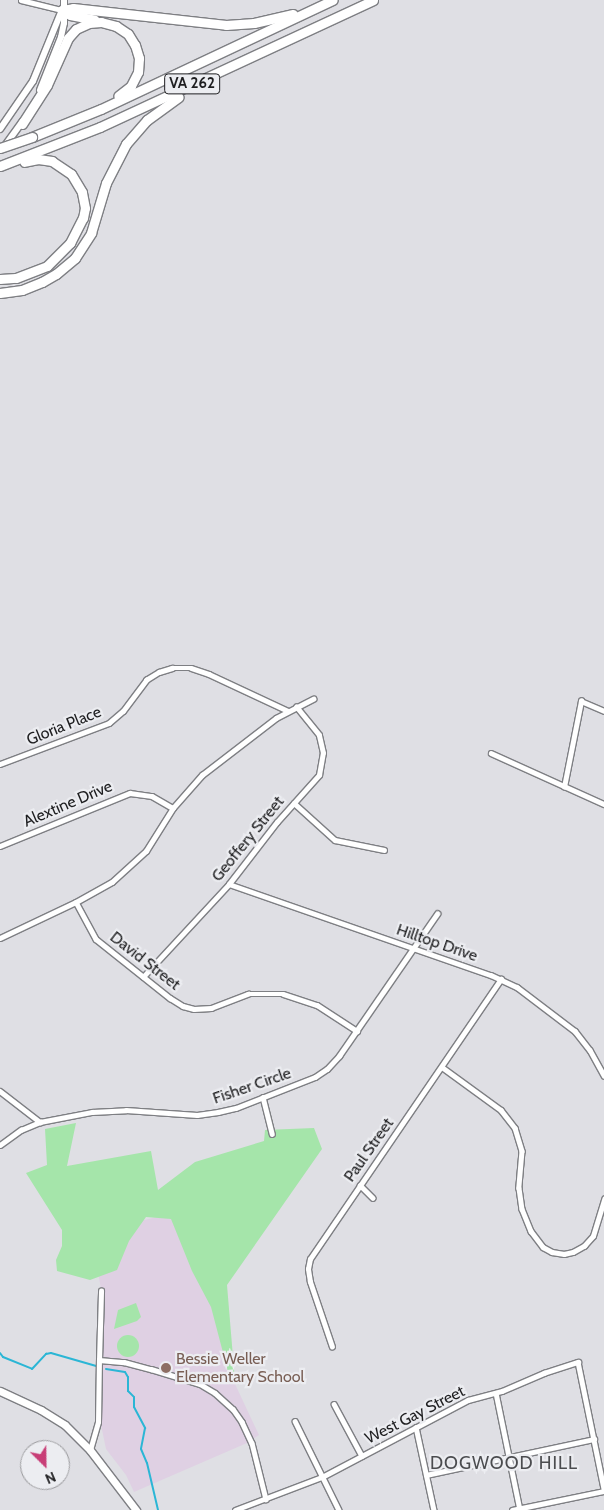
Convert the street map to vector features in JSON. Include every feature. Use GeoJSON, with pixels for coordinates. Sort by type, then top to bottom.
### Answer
{"type":"FeatureCollection","features":[{"type":"Feature","properties":{"kind":"highway"},"geometry":{"type":"LineString","coordinates":[[62,10],[73,8],[203,24],[241,24],[290,16],[332,0]]}},
{"type":"Feature","properties":{"kind":"highway","name":"VA 262"},"geometry":{"type":"LineString","coordinates":[[0,151],[95,111],[332,0]]}},
{"type":"Feature","properties":{"kind":"highway","name":"VA 262"},"geometry":{"type":"LineString","coordinates":[[3,166],[100,127],[373,0]]}},
{"type":"Feature","properties":{"kind":"highway"},"geometry":{"type":"LineString","coordinates":[[45,132],[126,91],[135,80],[139,65],[136,45],[122,30],[102,22],[70,15],[62,10]]}},
{"type":"Feature","properties":{"kind":"highway"},"geometry":{"type":"LineString","coordinates":[[22,124],[47,85],[68,38],[82,26],[102,22]]}},
{"type":"Feature","properties":{"kind":"highway"},"geometry":{"type":"LineString","coordinates":[[0,293],[22,290],[42,282],[72,261],[91,233],[112,169],[135,132],[171,100],[221,76],[251,57]]}},
{"type":"Feature","properties":{"kind":"highway"},"geometry":{"type":"LineString","coordinates":[[1,279],[16,278],[36,271],[62,253],[81,225],[85,208],[79,184],[59,164],[38,159],[3,166]]}},
{"type":"Feature","properties":{"kind":"main road"},"geometry":{"type":"LineString","coordinates":[[0,130],[32,81],[62,10],[64,0]]}},
{"type":"Feature","properties":{"kind":"main road"},"geometry":{"type":"LineString","coordinates":[[0,151],[22,124],[55,56],[64,23],[62,10]]}},
{"type":"Feature","properties":{"kind":"main road"},"geometry":{"type":"LineString","coordinates":[[0,1391],[27,1402],[52,1416],[90,1450],[136,1510]]}},
{"type":"Feature","properties":{"kind":"street"},"geometry":{"type":"LineString","coordinates":[[21,0],[62,10]]}},
{"type":"Feature","properties":{"kind":"street","name":"Gloria Place"},"geometry":{"type":"LineString","coordinates":[[0,764],[109,723],[123,711],[146,680],[159,672],[172,668],[191,668],[208,674],[288,711]]}},
{"type":"Feature","properties":{"kind":"street"},"geometry":{"type":"LineString","coordinates":[[0,938],[105,887],[131,866],[153,841],[173,808],[202,775],[288,711],[313,698]]}},
{"type":"Feature","properties":{"kind":"street"},"geometry":{"type":"LineString","coordinates":[[564,787],[581,701],[604,711]]}},
{"type":"Feature","properties":{"kind":"street","name":"Geoffery Street"},"geometry":{"type":"LineString","coordinates":[[144,977],[229,884],[294,803],[316,781],[323,761],[319,735],[296,707]]}},
{"type":"Feature","properties":{"kind":"street"},"geometry":{"type":"LineString","coordinates":[[491,753],[604,804]]}},
{"type":"Feature","properties":{"kind":"street","name":"Alextine Drive"},"geometry":{"type":"LineString","coordinates":[[0,846],[130,793],[152,796],[173,808]]}},
{"type":"Feature","properties":{"kind":"street"},"geometry":{"type":"LineString","coordinates":[[294,803],[335,840],[384,850]]}},
{"type":"Feature","properties":{"kind":"street","name":"Hilltop Drive"},"geometry":{"type":"LineString","coordinates":[[229,884],[413,947],[501,979],[517,987],[569,1025],[590,1050],[604,1075]]}},
{"type":"Feature","properties":{"kind":"street","name":"David Street"},"geometry":{"type":"LineString","coordinates":[[76,902],[96,939],[170,998],[188,1008],[211,1008],[254,993],[283,994],[317,1005],[357,1031]]}},
{"type":"Feature","properties":{"kind":"street","name":"Fisher Circle"},"geometry":{"type":"LineString","coordinates":[[0,1145],[27,1127],[40,1122],[117,1110],[204,1114],[230,1110],[321,1073],[332,1064],[357,1031],[437,914]]}},
{"type":"Feature","properties":{"kind":"street","name":"Paul Street"},"geometry":{"type":"LineString","coordinates":[[332,1347],[310,1282],[308,1264],[501,979]]}},
{"type":"Feature","properties":{"kind":"street"},"geometry":{"type":"LineString","coordinates":[[442,1067],[501,1110],[515,1128],[522,1151],[519,1188],[522,1209],[530,1231],[543,1247],[564,1254],[584,1246],[593,1236],[604,1199]]}},
{"type":"Feature","properties":{"kind":"street"},"geometry":{"type":"LineString","coordinates":[[0,1091],[40,1122]]}},
{"type":"Feature","properties":{"kind":"street"},"geometry":{"type":"LineString","coordinates":[[264,1097],[272,1134]]}},
{"type":"Feature","properties":{"kind":"street"},"geometry":{"type":"LineString","coordinates":[[360,1186],[373,1198]]}},
{"type":"Feature","properties":{"kind":"street"},"geometry":{"type":"LineString","coordinates":[[90,1450],[98,1422],[100,1291]]}},
{"type":"Feature","properties":{"kind":"street"},"geometry":{"type":"LineString","coordinates":[[99,1360],[124,1362],[194,1381],[220,1397],[238,1417],[250,1436],[266,1499]]}},
{"type":"Feature","properties":{"kind":"street","name":"West Gay Street"},"geometry":{"type":"LineString","coordinates":[[235,1510],[322,1477],[468,1400],[496,1393],[544,1372],[578,1362],[594,1439]]}},
{"type":"Feature","properties":{"kind":"street"},"geometry":{"type":"LineString","coordinates":[[496,1393],[520,1509]]}},
{"type":"Feature","properties":{"kind":"street"},"geometry":{"type":"LineString","coordinates":[[334,1404],[362,1456]]}},
{"type":"Feature","properties":{"kind":"street"},"geometry":{"type":"LineString","coordinates":[[295,1421],[339,1510]]}},
{"type":"Feature","properties":{"kind":"street"},"geometry":{"type":"LineString","coordinates":[[416,1427],[434,1510]]}},
{"type":"Feature","properties":{"kind":"street"},"geometry":{"type":"LineString","coordinates":[[426,1475],[594,1439],[604,1490],[512,1510]]}},
{"type":"Feature","properties":{"kind":"shaded area","name":"Bessie Weller Elementary School"},"geometry":{"type":"Polygon","coordinates":[[[177,1212],[215,1308],[235,1384],[259,1435],[247,1443],[134,1492],[126,1475],[106,1449],[101,1425],[104,1306],[91,1233],[177,1212]]]}},
{"type":"Feature","properties":{"kind":"green space"},"geometry":{"type":"Polygon","coordinates":[[[76,1123],[67,1166],[151,1151],[158,1190],[195,1162],[264,1141],[265,1130],[314,1128],[322,1149],[227,1285],[235,1381],[231,1383],[211,1307],[192,1271],[171,1219],[146,1217],[129,1241],[117,1270],[90,1280],[57,1271],[56,1260],[62,1246],[62,1230],[26,1173],[47,1165],[45,1129],[76,1123]]]}},
{"type":"Feature","properties":{"kind":"green space"},"geometry":{"type":"Polygon","coordinates":[[[136,1303],[141,1317],[137,1321],[114,1329],[118,1310],[136,1303]]]}},
{"type":"Feature","properties":{"kind":"green space"},"geometry":{"type":"Polygon","coordinates":[[[128,1335],[136,1338],[139,1346],[136,1354],[128,1357],[120,1354],[117,1346],[120,1338],[128,1335]]]}},
{"type":"Feature","properties":{"kind":"waterway"},"geometry":{"type":"LineString","coordinates":[[0,1353],[3,1357],[32,1369],[46,1354],[51,1353],[96,1366]]}},
{"type":"Feature","properties":{"kind":"waterway"},"geometry":{"type":"LineString","coordinates":[[106,1369],[125,1372],[128,1377],[128,1391],[134,1397],[134,1407],[145,1428],[141,1449],[147,1463],[158,1510]]}},
{"type":"Feature","properties":{"kind":"place","name":"Bessie Weller Elementary School"},"geometry":{"type":"Point","coordinates":[166,1368]}},
{"type":"Feature","properties":{"kind":"district","name":"DOGWOOD HILL"},"geometry":{"type":"Point","coordinates":[504,1463]}}]}
